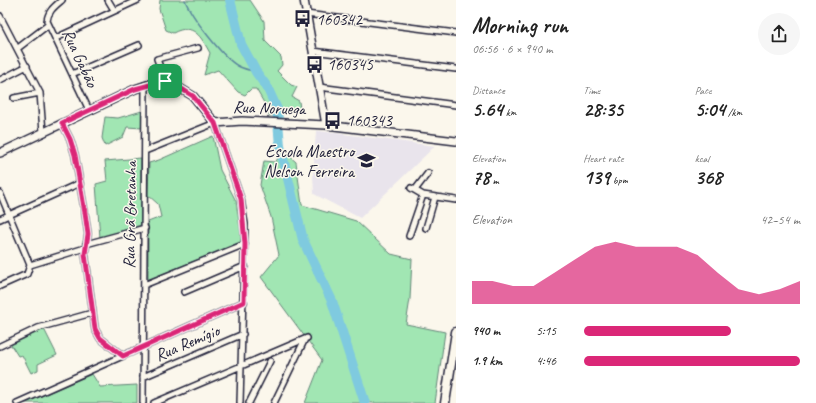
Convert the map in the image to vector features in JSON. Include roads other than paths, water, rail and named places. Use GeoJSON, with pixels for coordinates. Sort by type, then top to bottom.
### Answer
{"type":"FeatureCollection","features":[{"type":"Feature","properties":{"kind":"main road"},"geometry":{"type":"LineString","coordinates":[[445,403],[456,332]]}},
{"type":"Feature","properties":{"kind":"street","name":"Rua Gabão"},"geometry":{"type":"LineString","coordinates":[[62,0],[49,14],[47,21],[89,110]]}},
{"type":"Feature","properties":{"kind":"street"},"geometry":{"type":"LineString","coordinates":[[108,0],[114,10]]}},
{"type":"Feature","properties":{"kind":"street"},"geometry":{"type":"LineString","coordinates":[[56,38],[138,0]]}},
{"type":"Feature","properties":{"kind":"street"},"geometry":{"type":"LineString","coordinates":[[304,0],[326,125]]}},
{"type":"Feature","properties":{"kind":"street"},"geometry":{"type":"LineString","coordinates":[[306,14],[456,33]]}},
{"type":"Feature","properties":{"kind":"street"},"geometry":{"type":"LineString","coordinates":[[0,16],[18,48],[40,93],[43,132]]}},
{"type":"Feature","properties":{"kind":"street"},"geometry":{"type":"LineString","coordinates":[[18,48],[48,25]]}},
{"type":"Feature","properties":{"kind":"street"},"geometry":{"type":"LineString","coordinates":[[72,74],[139,45]]}},
{"type":"Feature","properties":{"kind":"street"},"geometry":{"type":"LineString","coordinates":[[165,81],[157,59],[198,48]]}},
{"type":"Feature","properties":{"kind":"street"},"geometry":{"type":"LineString","coordinates":[[313,51],[456,69]]}},
{"type":"Feature","properties":{"kind":"street"},"geometry":{"type":"LineString","coordinates":[[0,80],[27,66]]}},
{"type":"Feature","properties":{"kind":"street"},"geometry":{"type":"LineString","coordinates":[[0,152],[145,85],[165,81],[177,86],[193,96],[215,123],[241,199],[245,244],[245,266],[240,403]]}},
{"type":"Feature","properties":{"kind":"street","name":"Rua Grã Bretanha"},"geometry":{"type":"LineString","coordinates":[[143,403],[145,85]]}},
{"type":"Feature","properties":{"kind":"street"},"geometry":{"type":"LineString","coordinates":[[319,87],[456,105]]}},
{"type":"Feature","properties":{"kind":"street"},"geometry":{"type":"LineString","coordinates":[[14,98],[40,93]]}},
{"type":"Feature","properties":{"kind":"street","name":"Rua Noruega"},"geometry":{"type":"LineString","coordinates":[[145,151],[215,123],[242,121],[326,125],[456,141]]}},
{"type":"Feature","properties":{"kind":"street"},"geometry":{"type":"LineString","coordinates":[[62,123],[70,139],[80,183],[87,227],[85,246],[95,329],[100,338],[123,356]]}},
{"type":"Feature","properties":{"kind":"street"},"geometry":{"type":"LineString","coordinates":[[428,173],[413,189],[423,195],[456,200]]}},
{"type":"Feature","properties":{"kind":"street"},"geometry":{"type":"LineString","coordinates":[[0,219],[80,183]]}},
{"type":"Feature","properties":{"kind":"street"},"geometry":{"type":"LineString","coordinates":[[0,193],[30,265],[27,274],[0,286]]}},
{"type":"Feature","properties":{"kind":"street"},"geometry":{"type":"LineString","coordinates":[[409,236],[423,195]]}},
{"type":"Feature","properties":{"kind":"street"},"geometry":{"type":"LineString","coordinates":[[426,228],[435,197]]}},
{"type":"Feature","properties":{"kind":"street"},"geometry":{"type":"LineString","coordinates":[[30,265],[85,246],[145,228]]}},
{"type":"Feature","properties":{"kind":"street"},"geometry":{"type":"LineString","coordinates":[[144,285],[245,244]]}},
{"type":"Feature","properties":{"kind":"street"},"geometry":{"type":"LineString","coordinates":[[184,292],[245,266]]}},
{"type":"Feature","properties":{"kind":"street"},"geometry":{"type":"LineString","coordinates":[[17,403],[123,356],[143,345],[244,302]]}},
{"type":"Feature","properties":{"kind":"street"},"geometry":{"type":"LineString","coordinates":[[0,346],[38,328],[92,313]]}},
{"type":"Feature","properties":{"kind":"street","name":"Rua Remígio"},"geometry":{"type":"LineString","coordinates":[[143,377],[242,334]]}},
{"type":"Feature","properties":{"kind":"street"},"geometry":{"type":"LineString","coordinates":[[154,403],[306,338],[274,403]]}},
{"type":"Feature","properties":{"kind":"street"},"geometry":{"type":"LineString","coordinates":[[249,403],[270,361]]}},
{"type":"Feature","properties":{"kind":"waterway"},"geometry":{"type":"LineString","coordinates":[[185,0],[200,26],[224,55],[238,66],[256,72]]}},
{"type":"Feature","properties":{"kind":"waterway"},"geometry":{"type":"LineString","coordinates":[[230,0],[241,44],[256,72],[267,87],[277,109],[280,146],[303,240],[332,301],[365,403]]}},
{"type":"Feature","properties":{"kind":"place","name":"160342"},"geometry":{"type":"Point","coordinates":[303,19]}},
{"type":"Feature","properties":{"kind":"place","name":"160345"},"geometry":{"type":"Point","coordinates":[314,64]}},
{"type":"Feature","properties":{"kind":"place","name":"160343"},"geometry":{"type":"Point","coordinates":[333,120]}},
{"type":"Feature","properties":{"kind":"place","name":"Escola Maestro Nelson Ferreira"},"geometry":{"type":"Point","coordinates":[367,161]}}]}
